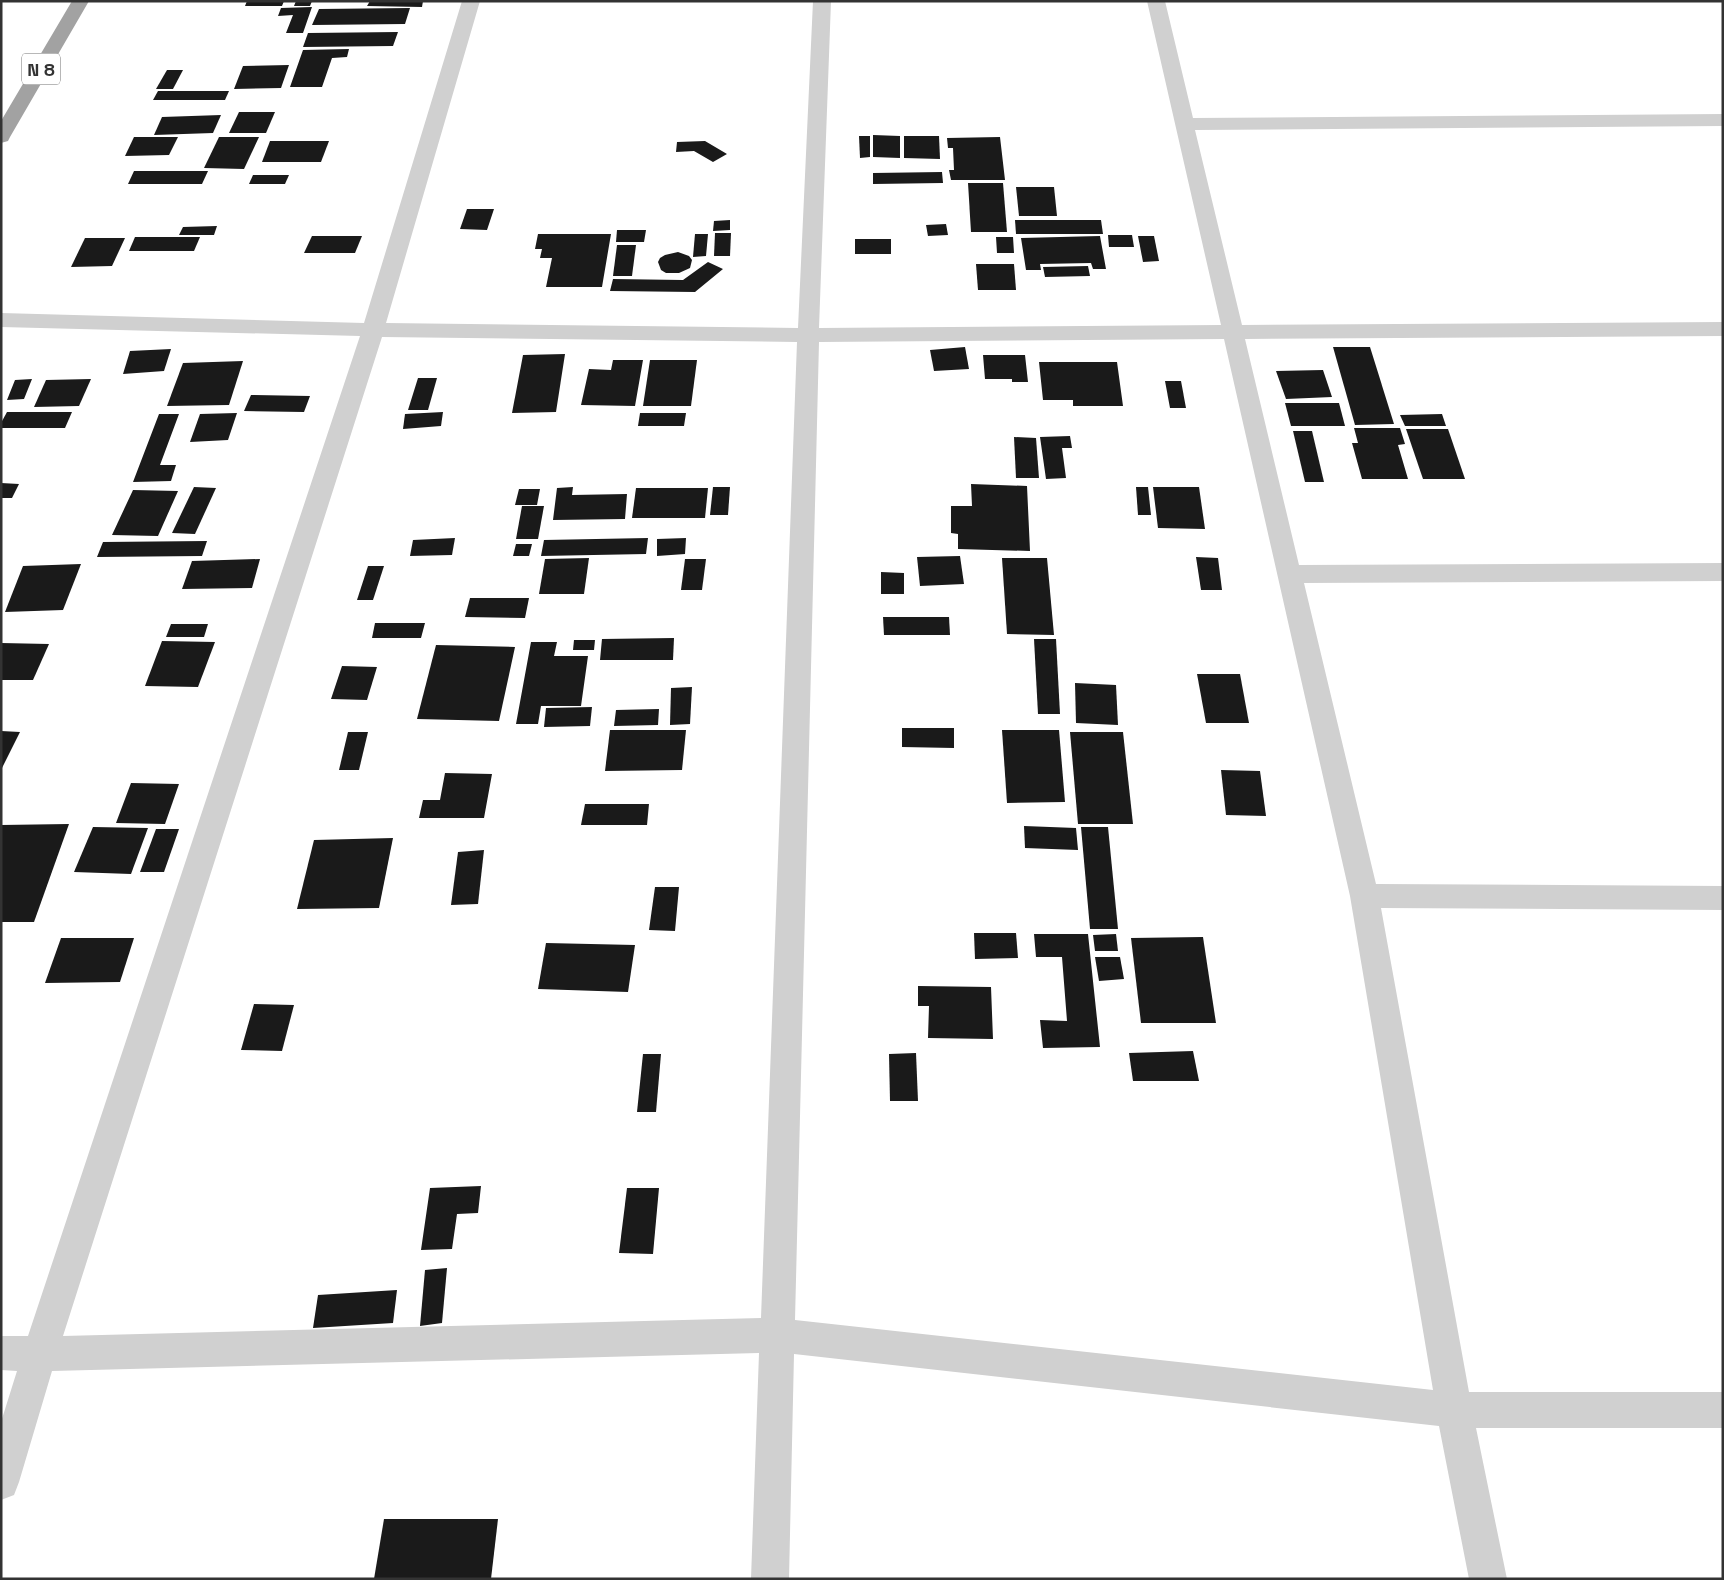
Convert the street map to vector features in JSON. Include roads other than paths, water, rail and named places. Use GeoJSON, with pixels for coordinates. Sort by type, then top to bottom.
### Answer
{"type":"FeatureCollection","features":[{"type":"Feature","properties":{"kind":"highway","name":"N 8"},"geometry":{"type":"LineString","coordinates":[[1,137],[81,1]]}},
{"type":"Feature","properties":{"kind":"street"},"geometry":{"type":"LineString","coordinates":[[1,1482],[40,1354],[373,330],[471,1]]}},
{"type":"Feature","properties":{"kind":"street"},"geometry":{"type":"LineString","coordinates":[[770,1579],[808,335],[822,1]]}},
{"type":"Feature","properties":{"kind":"street"},"geometry":{"type":"LineString","coordinates":[[1156,1],[1364,896],[1454,1410],[1488,1579]]}},
{"type":"Feature","properties":{"kind":"street"},"geometry":{"type":"LineString","coordinates":[[1186,124],[1723,120]]}},
{"type":"Feature","properties":{"kind":"street"},"geometry":{"type":"LineString","coordinates":[[1,320],[373,330],[808,335],[1723,329]]}},
{"type":"Feature","properties":{"kind":"street"},"geometry":{"type":"LineString","coordinates":[[1290,574],[1723,572]]}},
{"type":"Feature","properties":{"kind":"street"},"geometry":{"type":"LineString","coordinates":[[1364,896],[1723,898]]}},
{"type":"Feature","properties":{"kind":"street"},"geometry":{"type":"LineString","coordinates":[[1,1353],[40,1354],[778,1335],[1454,1410],[1723,1410]]}}]}
